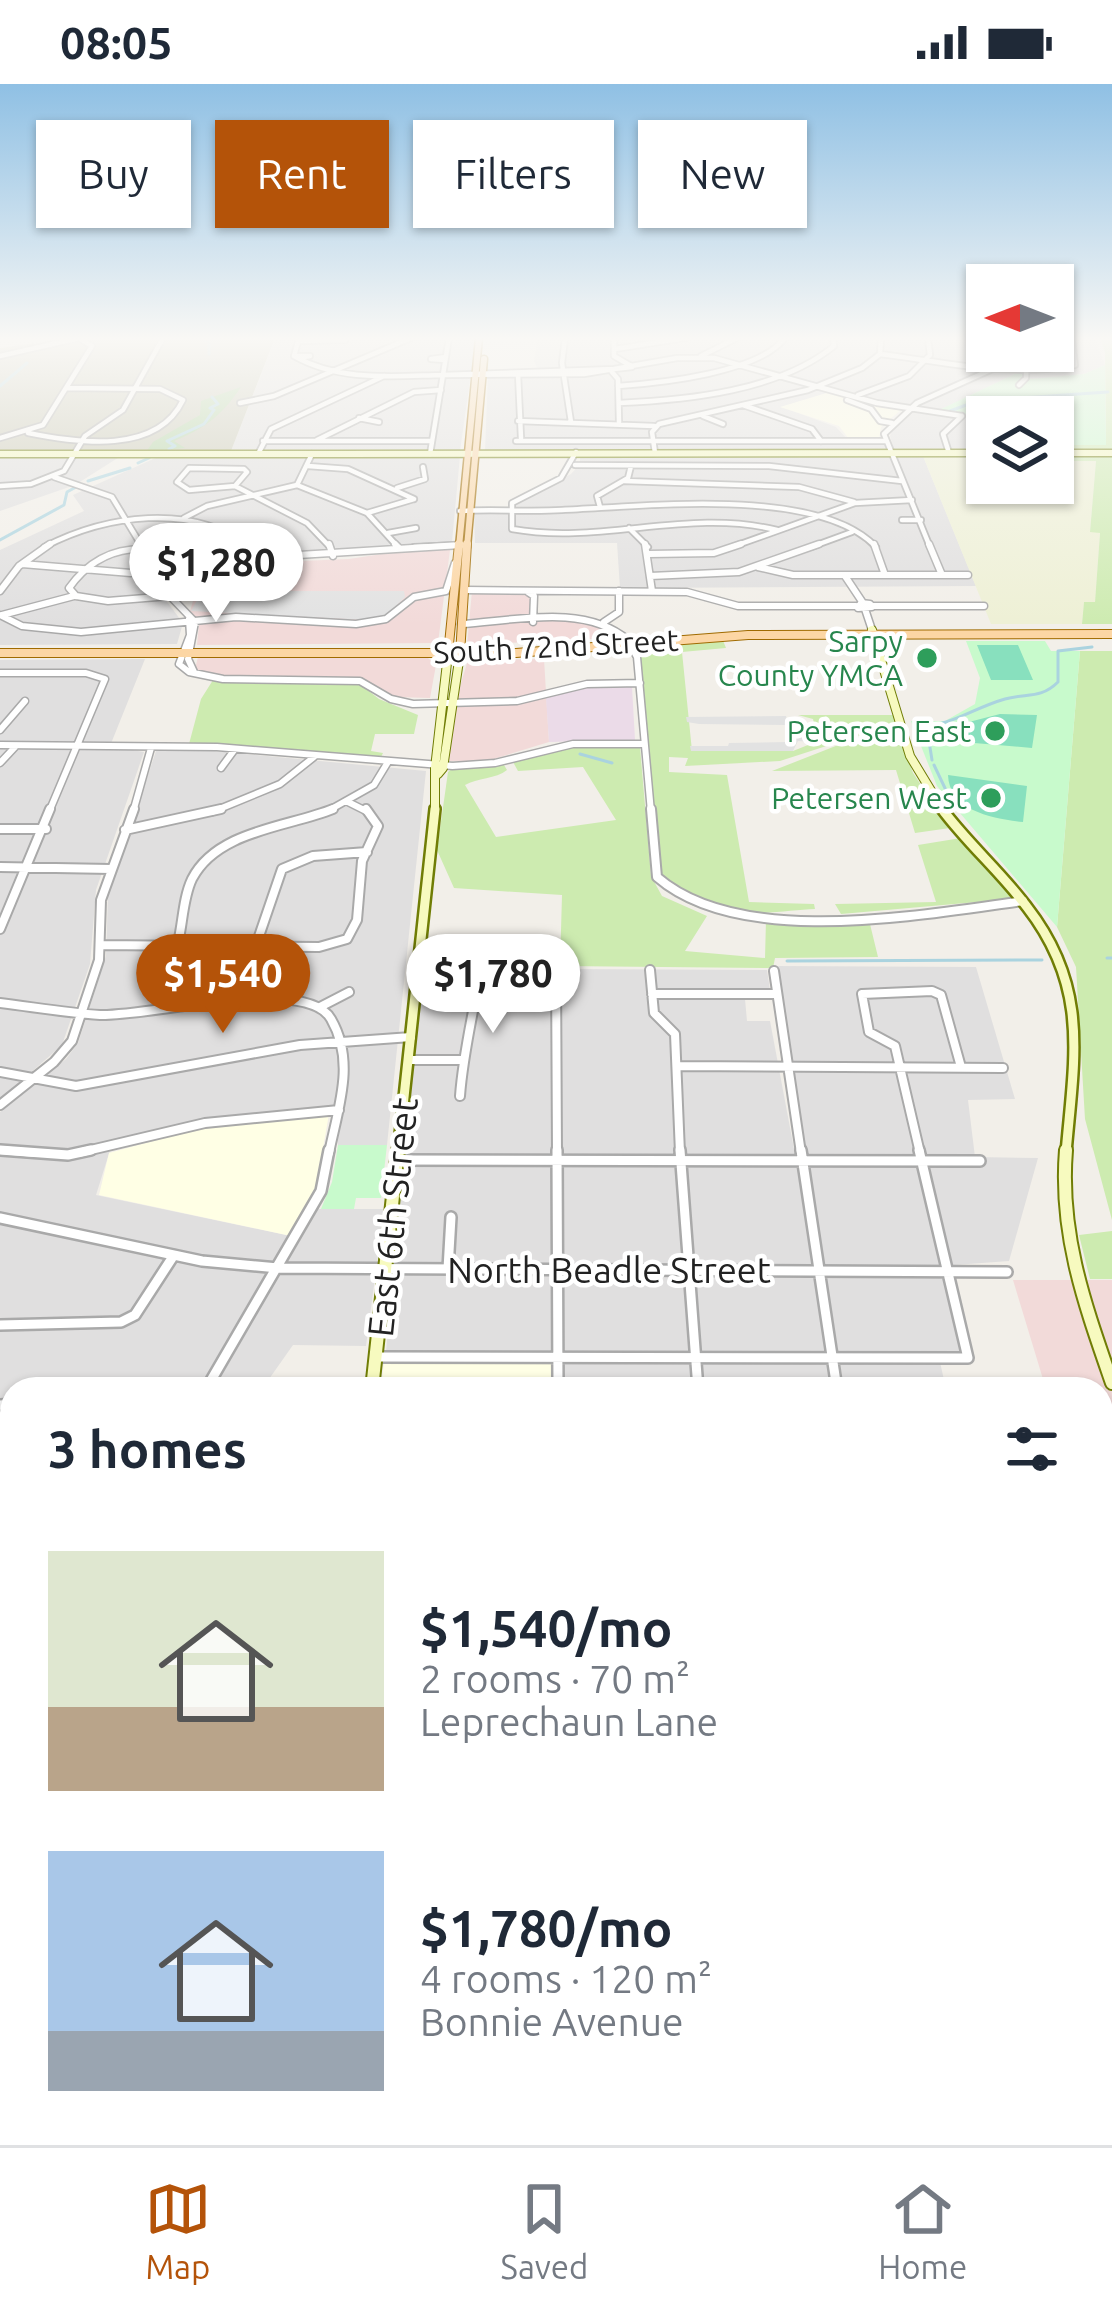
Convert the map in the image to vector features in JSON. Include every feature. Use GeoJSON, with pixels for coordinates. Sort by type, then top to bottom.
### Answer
{"type":"FeatureCollection","features":[{"type":"Feature","properties":{"kind":"main road"},"geometry":{"type":"LineString","coordinates":[[445,702],[472,434]]}},
{"type":"Feature","properties":{"kind":"main road"},"geometry":{"type":"LineString","coordinates":[[0,454],[966,453]]}},
{"type":"Feature","properties":{"kind":"main road"},"geometry":{"type":"LineString","coordinates":[[1074,453],[1112,453]]}},
{"type":"Feature","properties":{"kind":"main road"},"geometry":{"type":"LineString","coordinates":[[445,702],[460,647],[464,590],[460,545]]}},
{"type":"Feature","properties":{"kind":"main road"},"geometry":{"type":"LineString","coordinates":[[456,560],[459,588],[464,590]]}},
{"type":"Feature","properties":{"kind":"main road"},"geometry":{"type":"LineString","coordinates":[[423,649],[444,643],[452,596]]}},
{"type":"Feature","properties":{"kind":"main road"},"geometry":{"type":"LineString","coordinates":[[873,632],[920,778],[941,809],[1024,901],[1055,948],[1072,1000],[1076,1037],[1064,1178],[1066,1230],[1110,1377]]}},
{"type":"Feature","properties":{"kind":"main road","name":"South 72nd Street"},"geometry":{"type":"LineString","coordinates":[[484,651],[873,632]]}},
{"type":"Feature","properties":{"kind":"main road","name":"South 72nd Street"},"geometry":{"type":"LineString","coordinates":[[484,651],[560,651],[689,635],[1108,632]]}},
{"type":"Feature","properties":{"kind":"main road"},"geometry":{"type":"LineString","coordinates":[[460,647],[484,651]]}},
{"type":"Feature","properties":{"kind":"main road","name":"South 72nd Street"},"geometry":{"type":"LineString","coordinates":[[0,651],[412,654],[460,647]]}},
{"type":"Feature","properties":{"kind":"main road","name":"South 72nd Street"},"geometry":{"type":"LineString","coordinates":[[186,652],[448,651]]}},
{"type":"Feature","properties":{"kind":"main road"},"geometry":{"type":"LineString","coordinates":[[458,666],[466,657],[484,651]]}},
{"type":"Feature","properties":{"kind":"main road"},"geometry":{"type":"LineString","coordinates":[[412,654],[440,657],[446,666]]}},
{"type":"Feature","properties":{"kind":"main road","name":"East 6th Street"},"geometry":{"type":"LineString","coordinates":[[374,1377],[445,702]]}},
{"type":"Feature","properties":{"kind":"street"},"geometry":{"type":"LineString","coordinates":[[36,434],[81,441],[145,434]]}},
{"type":"Feature","properties":{"kind":"street"},"geometry":{"type":"LineString","coordinates":[[0,486],[24,486],[64,471],[81,441],[91,434]]}},
{"type":"Feature","properties":{"kind":"street"},"geometry":{"type":"LineString","coordinates":[[258,454],[268,434]]}},
{"type":"Feature","properties":{"kind":"street"},"geometry":{"type":"LineString","coordinates":[[316,440],[327,434]]}},
{"type":"Feature","properties":{"kind":"street"},"geometry":{"type":"LineString","coordinates":[[430,453],[433,434]]}},
{"type":"Feature","properties":{"kind":"street"},"geometry":{"type":"LineString","coordinates":[[518,434],[519,440],[886,441]]}},
{"type":"Feature","properties":{"kind":"street"},"geometry":{"type":"LineString","coordinates":[[654,434],[655,453]]}},
{"type":"Feature","properties":{"kind":"street"},"geometry":{"type":"LineString","coordinates":[[816,434],[821,440]]}},
{"type":"Feature","properties":{"kind":"street"},"geometry":{"type":"LineString","coordinates":[[888,434],[886,441],[942,575]]}},
{"type":"Feature","properties":{"kind":"street"},"geometry":{"type":"LineString","coordinates":[[943,434],[949,453]]}},
{"type":"Feature","properties":{"kind":"street"},"geometry":{"type":"LineString","coordinates":[[263,441],[432,440]]}},
{"type":"Feature","properties":{"kind":"street"},"geometry":{"type":"LineString","coordinates":[[576,453],[575,465],[561,478],[516,500],[510,527],[525,532],[744,521],[776,530]]}},
{"type":"Feature","properties":{"kind":"street"},"geometry":{"type":"LineString","coordinates":[[297,485],[312,454]]}},
{"type":"Feature","properties":{"kind":"street"},"geometry":{"type":"LineString","coordinates":[[575,465],[758,466],[902,481]]}},
{"type":"Feature","properties":{"kind":"street"},"geometry":{"type":"LineString","coordinates":[[308,466],[345,468],[414,499],[368,512]]}},
{"type":"Feature","properties":{"kind":"street"},"geometry":{"type":"LineString","coordinates":[[624,481],[632,466]]}},
{"type":"Feature","properties":{"kind":"street"},"geometry":{"type":"LineString","coordinates":[[395,488],[425,478],[423,467]]}},
{"type":"Feature","properties":{"kind":"street"},"geometry":{"type":"LineString","coordinates":[[826,474],[836,467]]}},
{"type":"Feature","properties":{"kind":"street"},"geometry":{"type":"LineString","coordinates":[[235,486],[247,472],[244,469],[185,469],[177,482],[181,488],[204,491],[235,486],[249,497],[312,524],[332,547],[333,556]]}},
{"type":"Feature","properties":{"kind":"street"},"geometry":{"type":"LineString","coordinates":[[52,476],[106,492],[136,530],[140,545]]}},
{"type":"Feature","properties":{"kind":"street"},"geometry":{"type":"LineString","coordinates":[[600,507],[597,496],[624,481],[760,485],[836,495],[855,503]]}},
{"type":"Feature","properties":{"kind":"street"},"geometry":{"type":"LineString","coordinates":[[184,518],[206,506],[297,485],[321,490],[368,512],[398,547]]}},
{"type":"Feature","properties":{"kind":"street"},"geometry":{"type":"LineString","coordinates":[[649,554],[714,553],[855,503],[913,500]]}},
{"type":"Feature","properties":{"kind":"street"},"geometry":{"type":"LineString","coordinates":[[465,511],[741,502],[854,532],[873,542],[885,575]]}},
{"type":"Feature","properties":{"kind":"street"},"geometry":{"type":"LineString","coordinates":[[0,591],[22,565],[57,542],[125,518],[184,518],[248,543],[257,555]]}},
{"type":"Feature","properties":{"kind":"street"},"geometry":{"type":"LineString","coordinates":[[902,520],[921,520]]}},
{"type":"Feature","properties":{"kind":"street"},"geometry":{"type":"LineString","coordinates":[[693,521],[695,530]]}},
{"type":"Feature","properties":{"kind":"street"},"geometry":{"type":"LineString","coordinates":[[628,527],[646,542],[652,591]]}},
{"type":"Feature","properties":{"kind":"street"},"geometry":{"type":"LineString","coordinates":[[388,533],[416,528]]}},
{"type":"Feature","properties":{"kind":"street"},"geometry":{"type":"LineString","coordinates":[[650,576],[721,574],[758,567],[854,532]]}},
{"type":"Feature","properties":{"kind":"street"},"geometry":{"type":"LineString","coordinates":[[76,596],[69,588],[81,570],[111,552],[140,545],[167,546],[207,565]]}},
{"type":"Feature","properties":{"kind":"street"},"geometry":{"type":"LineString","coordinates":[[170,596],[180,578],[207,565],[257,555],[333,556],[460,545]]}},
{"type":"Feature","properties":{"kind":"street"},"geometry":{"type":"LineString","coordinates":[[807,549],[822,555]]}},
{"type":"Feature","properties":{"kind":"street"},"geometry":{"type":"LineString","coordinates":[[0,615],[17,624],[50,630],[262,617],[368,623],[398,615],[419,596],[446,591],[456,560]]}},
{"type":"Feature","properties":{"kind":"street"},"geometry":{"type":"LineString","coordinates":[[22,565],[131,573]]}},
{"type":"Feature","properties":{"kind":"street"},"geometry":{"type":"LineString","coordinates":[[758,567],[793,575],[968,575]]}},
{"type":"Feature","properties":{"kind":"street"},"geometry":{"type":"LineString","coordinates":[[845,576],[873,632]]}},
{"type":"Feature","properties":{"kind":"street"},"geometry":{"type":"LineString","coordinates":[[464,590],[693,592],[738,606],[984,606]]}},
{"type":"Feature","properties":{"kind":"street"},"geometry":{"type":"LineString","coordinates":[[528,592],[534,596],[533,622]]}},
{"type":"Feature","properties":{"kind":"street"},"geometry":{"type":"LineString","coordinates":[[461,624],[604,622],[619,612],[619,592]]}},
{"type":"Feature","properties":{"kind":"street"},"geometry":{"type":"LineString","coordinates":[[0,615],[76,596],[99,601],[170,596]]}},
{"type":"Feature","properties":{"kind":"street"},"geometry":{"type":"LineString","coordinates":[[170,596],[189,619],[181,668],[195,674],[236,680],[359,682],[406,702],[517,701],[586,684],[640,683]]}},
{"type":"Feature","properties":{"kind":"street"},"geometry":{"type":"LineString","coordinates":[[419,596],[452,596]]}},
{"type":"Feature","properties":{"kind":"street"},"geometry":{"type":"LineString","coordinates":[[604,622],[629,642],[637,657],[657,878],[668,893],[690,906],[729,916],[850,917],[1024,901]]}},
{"type":"Feature","properties":{"kind":"street"},"geometry":{"type":"LineString","coordinates":[[0,673],[94,674],[105,679],[46,829],[4,905],[0,929]]}},
{"type":"Feature","properties":{"kind":"street"},"geometry":{"type":"LineString","coordinates":[[0,730],[25,701]]}},
{"type":"Feature","properties":{"kind":"street"},"geometry":{"type":"LineString","coordinates":[[0,745],[236,748],[441,767],[495,763],[573,744],[645,744]]}},
{"type":"Feature","properties":{"kind":"street"},"geometry":{"type":"LineString","coordinates":[[0,763],[15,747]]}},
{"type":"Feature","properties":{"kind":"street"},"geometry":{"type":"LineString","coordinates":[[0,1105],[66,1050],[100,946],[100,900],[146,775],[151,748]]}},
{"type":"Feature","properties":{"kind":"street"},"geometry":{"type":"LineString","coordinates":[[221,768],[236,748]]}},
{"type":"Feature","properties":{"kind":"street"},"geometry":{"type":"LineString","coordinates":[[125,830],[171,824],[276,789],[298,777],[314,757]]}},
{"type":"Feature","properties":{"kind":"street"},"geometry":{"type":"LineString","coordinates":[[178,943],[191,880],[211,856],[248,836],[312,818],[346,801],[378,780],[387,764]]}},
{"type":"Feature","properties":{"kind":"street"},"geometry":{"type":"LineString","coordinates":[[100,946],[319,947],[347,939],[355,928],[360,870],[377,821],[366,809],[346,801]]}},
{"type":"Feature","properties":{"kind":"street"},"geometry":{"type":"LineString","coordinates":[[0,829],[46,829]]}},
{"type":"Feature","properties":{"kind":"street"},"geometry":{"type":"LineString","coordinates":[[256,945],[282,869],[314,856],[367,852]]}},
{"type":"Feature","properties":{"kind":"street"},"geometry":{"type":"LineString","coordinates":[[0,867],[111,869]]}},
{"type":"Feature","properties":{"kind":"street"},"geometry":{"type":"LineString","coordinates":[[556,968],[558,1377]]}},
{"type":"Feature","properties":{"kind":"street"},"geometry":{"type":"LineString","coordinates":[[650,970],[653,1013],[675,1034],[679,1160],[697,1377]]}},
{"type":"Feature","properties":{"kind":"street"},"geometry":{"type":"LineString","coordinates":[[774,971],[835,1377]]}},
{"type":"Feature","properties":{"kind":"street"},"geometry":{"type":"LineString","coordinates":[[460,1096],[462,1060],[480,973]]}},
{"type":"Feature","properties":{"kind":"street"},"geometry":{"type":"LineString","coordinates":[[0,1003],[81,1014],[276,997],[320,1007],[349,992]]}},
{"type":"Feature","properties":{"kind":"street"},"geometry":{"type":"LineString","coordinates":[[652,994],[777,994]]}},
{"type":"Feature","properties":{"kind":"street"},"geometry":{"type":"LineString","coordinates":[[377,1357],[968,1358],[901,1066],[895,1047],[869,1032],[862,994],[941,994],[961,1067]]}},
{"type":"Feature","properties":{"kind":"street"},"geometry":{"type":"LineString","coordinates":[[213,1377],[321,1191],[347,1064],[342,1041],[320,1007]]}},
{"type":"Feature","properties":{"kind":"street"},"geometry":{"type":"LineString","coordinates":[[0,1072],[29,1082],[84,1088],[189,1063],[342,1041],[411,1037]]}},
{"type":"Feature","properties":{"kind":"street"},"geometry":{"type":"LineString","coordinates":[[408,1060],[462,1060]]}},
{"type":"Feature","properties":{"kind":"street"},"geometry":{"type":"LineString","coordinates":[[677,1066],[1003,1068]]}},
{"type":"Feature","properties":{"kind":"street"},"geometry":{"type":"LineString","coordinates":[[0,1150],[68,1155],[205,1123],[339,1110]]}},
{"type":"Feature","properties":{"kind":"street"},"geometry":{"type":"LineString","coordinates":[[398,1160],[980,1161]]}},
{"type":"Feature","properties":{"kind":"street"},"geometry":{"type":"LineString","coordinates":[[448,1269],[451,1217]]}},
{"type":"Feature","properties":{"kind":"street","name":"North Beadle Street"},"geometry":{"type":"LineString","coordinates":[[0,1218],[174,1255],[278,1268],[1007,1272]]}},
{"type":"Feature","properties":{"kind":"street"},"geometry":{"type":"LineString","coordinates":[[0,1325],[121,1322],[135,1315],[174,1255]]}},
{"type":"Feature","properties":{"kind":"shaded area"},"geometry":{"type":"Polygon","coordinates":[[[0,434],[238,434],[231,451],[0,451],[0,434]]]}},
{"type":"Feature","properties":{"kind":"shaded area"},"geometry":{"type":"Polygon","coordinates":[[[238,434],[462,434],[460,451],[231,451],[238,434]]]}},
{"type":"Feature","properties":{"kind":"shaded area"},"geometry":{"type":"Polygon","coordinates":[[[486,434],[843,434],[847,439],[883,440],[887,450],[485,450],[486,434]]]}},
{"type":"Feature","properties":{"kind":"shaded area"},"geometry":{"type":"Polygon","coordinates":[[[845,434],[880,434],[879,439],[849,439],[845,434]]]}},
{"type":"Feature","properties":{"kind":"shaded area"},"geometry":{"type":"Polygon","coordinates":[[[891,434],[966,434],[966,450],[894,450],[891,434]]]}},
{"type":"Feature","properties":{"kind":"shaded area"},"geometry":{"type":"Polygon","coordinates":[[[0,456],[121,456],[75,485],[0,511],[0,456]]]}},
{"type":"Feature","properties":{"kind":"shaded area"},"geometry":{"type":"Polygon","coordinates":[[[160,456],[460,456],[452,542],[330,555],[271,552],[211,561],[184,571],[167,585],[165,599],[183,623],[177,644],[0,645],[0,550],[84,511],[73,495],[160,456]]]}},
{"type":"Feature","properties":{"kind":"shaded area"},"geometry":{"type":"Polygon","coordinates":[[[580,456],[923,456],[976,586],[620,588],[617,543],[475,543],[474,512],[515,513],[515,504],[571,474],[580,456]]]}},
{"type":"Feature","properties":{"kind":"shaded area"},"geometry":{"type":"Polygon","coordinates":[[[923,456],[966,456],[966,504],[1074,504],[1074,461],[1096,461],[1090,531],[1100,532],[1095,603],[1084,603],[1082,624],[991,624],[923,456]]]}},
{"type":"Feature","properties":{"kind":"shaded area"},"geometry":{"type":"Polygon","coordinates":[[[408,550],[450,550],[438,643],[197,645],[199,624],[190,611],[202,571],[230,564],[349,559],[408,550]]]}},
{"type":"Feature","properties":{"kind":"shaded area"},"geometry":{"type":"Polygon","coordinates":[[[280,564],[227,571],[219,591],[404,591],[405,597],[385,617],[368,620],[191,611],[201,593],[218,592],[210,590],[216,573],[226,567],[280,564]]]}},
{"type":"Feature","properties":{"kind":"shaded area"},"geometry":{"type":"Polygon","coordinates":[[[472,591],[526,592],[532,598],[532,621],[602,620],[631,637],[467,645],[472,591]]]}},
{"type":"Feature","properties":{"kind":"shaded area"},"geometry":{"type":"Polygon","coordinates":[[[198,657],[428,658],[436,665],[430,698],[395,697],[359,680],[204,673],[195,669],[198,657]]]}},
{"type":"Feature","properties":{"kind":"shaded area"},"geometry":{"type":"Polygon","coordinates":[[[145,659],[110,746],[144,752],[96,890],[90,964],[62,1045],[0,1100],[0,660],[145,659]]]}},
{"type":"Feature","properties":{"kind":"shaded area"},"geometry":{"type":"Polygon","coordinates":[[[544,659],[549,742],[487,761],[448,761],[454,706],[468,660],[544,659]]]}},
{"type":"Feature","properties":{"kind":"shaded area"},"geometry":{"type":"Polygon","coordinates":[[[588,687],[632,687],[635,740],[549,742],[546,698],[588,687]]]}},
{"type":"Feature","properties":{"kind":"shaded area"},"geometry":{"type":"Polygon","coordinates":[[[786,716],[788,723],[808,723],[812,742],[798,741],[793,751],[691,751],[690,746],[788,742],[786,725],[699,724],[687,722],[686,717],[786,716]]]}},
{"type":"Feature","properties":{"kind":"shaded area"},"geometry":{"type":"Polygon","coordinates":[[[193,749],[426,771],[387,1145],[338,1145],[333,1108],[112,1144],[96,1195],[291,1236],[317,1209],[384,1209],[366,1346],[293,1345],[270,1377],[0,1377],[0,1112],[66,1059],[78,1043],[106,956],[108,895],[156,751],[193,749]]]}},
{"type":"Feature","properties":{"kind":"shaded area"},"geometry":{"type":"Polygon","coordinates":[[[777,966],[976,967],[1015,1099],[968,1100],[975,1157],[1038,1158],[1009,1261],[941,1266],[964,1362],[940,1362],[943,1377],[842,1377],[777,966]]]}},
{"type":"Feature","properties":{"kind":"shaded area"},"geometry":{"type":"Polygon","coordinates":[[[421,969],[551,969],[552,1352],[386,1352],[421,969]]]}},
{"type":"Feature","properties":{"kind":"shaded area"},"geometry":{"type":"Polygon","coordinates":[[[560,969],[767,970],[771,997],[745,999],[747,1021],[770,1021],[806,1213],[828,1377],[563,1377],[560,969]]]}},
{"type":"Feature","properties":{"kind":"shaded area"},"geometry":{"type":"Polygon","coordinates":[[[329,1114],[316,1188],[291,1236],[99,1195],[109,1153],[201,1128],[329,1114]]]}},
{"type":"Feature","properties":{"kind":"shaded area"},"geometry":{"type":"Polygon","coordinates":[[[1013,1280],[1112,1280],[1112,1377],[1042,1377],[1013,1280]]]}},
{"type":"Feature","properties":{"kind":"shaded area"},"geometry":{"type":"Polygon","coordinates":[[[384,1362],[551,1362],[552,1377],[382,1377],[384,1362]]]}},
{"type":"Feature","properties":{"kind":"green space"},"geometry":{"type":"Polygon","coordinates":[[[167,434],[188,434],[174,441],[185,448],[146,452],[167,434]]]}},
{"type":"Feature","properties":{"kind":"green space"},"geometry":{"type":"Polygon","coordinates":[[[1074,434],[1106,434],[1106,445],[1074,445],[1074,434]]]}},
{"type":"Feature","properties":{"kind":"green space"},"geometry":{"type":"Polygon","coordinates":[[[1106,434],[1112,434],[1112,624],[1082,624],[1084,602],[1095,602],[1100,533],[1090,532],[1096,461],[1074,461],[1074,445],[1106,445],[1106,434]]]}},
{"type":"Feature","properties":{"kind":"green space"},"geometry":{"type":"Polygon","coordinates":[[[722,638],[726,648],[682,652],[692,751],[793,751],[818,741],[813,719],[798,715],[893,715],[913,773],[950,828],[915,833],[896,770],[772,771],[879,729],[780,761],[685,766],[688,758],[669,757],[669,772],[727,775],[749,902],[814,904],[815,909],[731,913],[690,904],[674,894],[662,878],[636,648],[722,638]]]}},
{"type":"Feature","properties":{"kind":"green space"},"geometry":{"type":"Polygon","coordinates":[[[966,641],[1045,641],[1051,651],[1080,651],[1057,927],[937,786],[911,721],[945,721],[975,704],[980,678],[966,641]]]}},
{"type":"Feature","properties":{"kind":"green space"},"geometry":{"type":"Polygon","coordinates":[[[977,645],[1018,645],[1033,680],[991,680],[977,645]]]}},
{"type":"Feature","properties":{"kind":"green space"},"geometry":{"type":"Polygon","coordinates":[[[1080,651],[1112,651],[1112,1220],[1085,1119],[1076,967],[1057,927],[1080,651]]]}},
{"type":"Feature","properties":{"kind":"green space"},"geometry":{"type":"Polygon","coordinates":[[[213,680],[361,685],[379,699],[418,715],[414,734],[375,734],[371,751],[383,753],[380,759],[189,744],[201,699],[213,680]]]}},
{"type":"Feature","properties":{"kind":"green space","name":"Petersen East"},"geometry":{"type":"Polygon","coordinates":[[[1000,714],[1037,715],[1032,748],[951,741],[965,723],[1000,714]]]}},
{"type":"Feature","properties":{"kind":"green space"},"geometry":{"type":"Polygon","coordinates":[[[573,746],[640,747],[651,876],[662,896],[707,916],[685,951],[765,958],[766,920],[869,920],[878,957],[775,958],[773,968],[560,966],[562,895],[454,888],[437,850],[448,772],[453,768],[504,765],[503,773],[465,785],[496,837],[616,820],[583,767],[518,771],[513,762],[573,746]]]}},
{"type":"Feature","properties":{"kind":"green space","name":"Petersen West"},"geometry":{"type":"Polygon","coordinates":[[[948,775],[1027,786],[1023,822],[965,805],[950,787],[948,775]]]}},
{"type":"Feature","properties":{"kind":"green space"},"geometry":{"type":"Polygon","coordinates":[[[961,838],[1013,895],[1011,899],[841,914],[835,904],[936,902],[918,845],[961,838]]]}},
{"type":"Feature","properties":{"kind":"green space"},"geometry":{"type":"Polygon","coordinates":[[[338,1145],[387,1145],[381,1198],[356,1198],[354,1209],[321,1209],[332,1182],[338,1145]]]}},
{"type":"Feature","properties":{"kind":"green space"},"geometry":{"type":"Polygon","coordinates":[[[1112,1231],[1112,1279],[1090,1279],[1079,1235],[1112,1231]]]}},
{"type":"Feature","properties":{"kind":"waterway"},"geometry":{"type":"LineString","coordinates":[[169,449],[175,446],[167,441],[182,434]]}},
{"type":"Feature","properties":{"kind":"waterway"},"geometry":{"type":"LineString","coordinates":[[138,463],[149,458]]}},
{"type":"Feature","properties":{"kind":"waterway"},"geometry":{"type":"LineString","coordinates":[[88,481],[130,468]]}},
{"type":"Feature","properties":{"kind":"waterway"},"geometry":{"type":"LineString","coordinates":[[0,540],[64,505],[67,492],[76,487]]}},
{"type":"Feature","properties":{"kind":"waterway"},"geometry":{"type":"LineString","coordinates":[[914,727],[940,724],[1005,699],[1046,691],[1058,682],[1058,651],[1092,647]]}},
{"type":"Feature","properties":{"kind":"waterway"},"geometry":{"type":"LineString","coordinates":[[932,728],[928,735],[932,760]]}},
{"type":"Feature","properties":{"kind":"waterway"},"geometry":{"type":"LineString","coordinates":[[580,754],[612,763]]}},
{"type":"Feature","properties":{"kind":"waterway"},"geometry":{"type":"LineString","coordinates":[[934,765],[953,805]]}},
{"type":"Feature","properties":{"kind":"waterway"},"geometry":{"type":"LineString","coordinates":[[1107,958],[1112,958]]}},
{"type":"Feature","properties":{"kind":"waterway"},"geometry":{"type":"LineString","coordinates":[[787,961],[1042,960]]}},
{"type":"Feature","properties":{"kind":"place","name":"Sarpy County YMCA"},"geometry":{"type":"Point","coordinates":[927,658]}},
{"type":"Feature","properties":{"kind":"place","name":"Petersen East"},"geometry":{"type":"Point","coordinates":[995,731]}},
{"type":"Feature","properties":{"kind":"place","name":"Petersen West"},"geometry":{"type":"Point","coordinates":[991,798]}}]}
